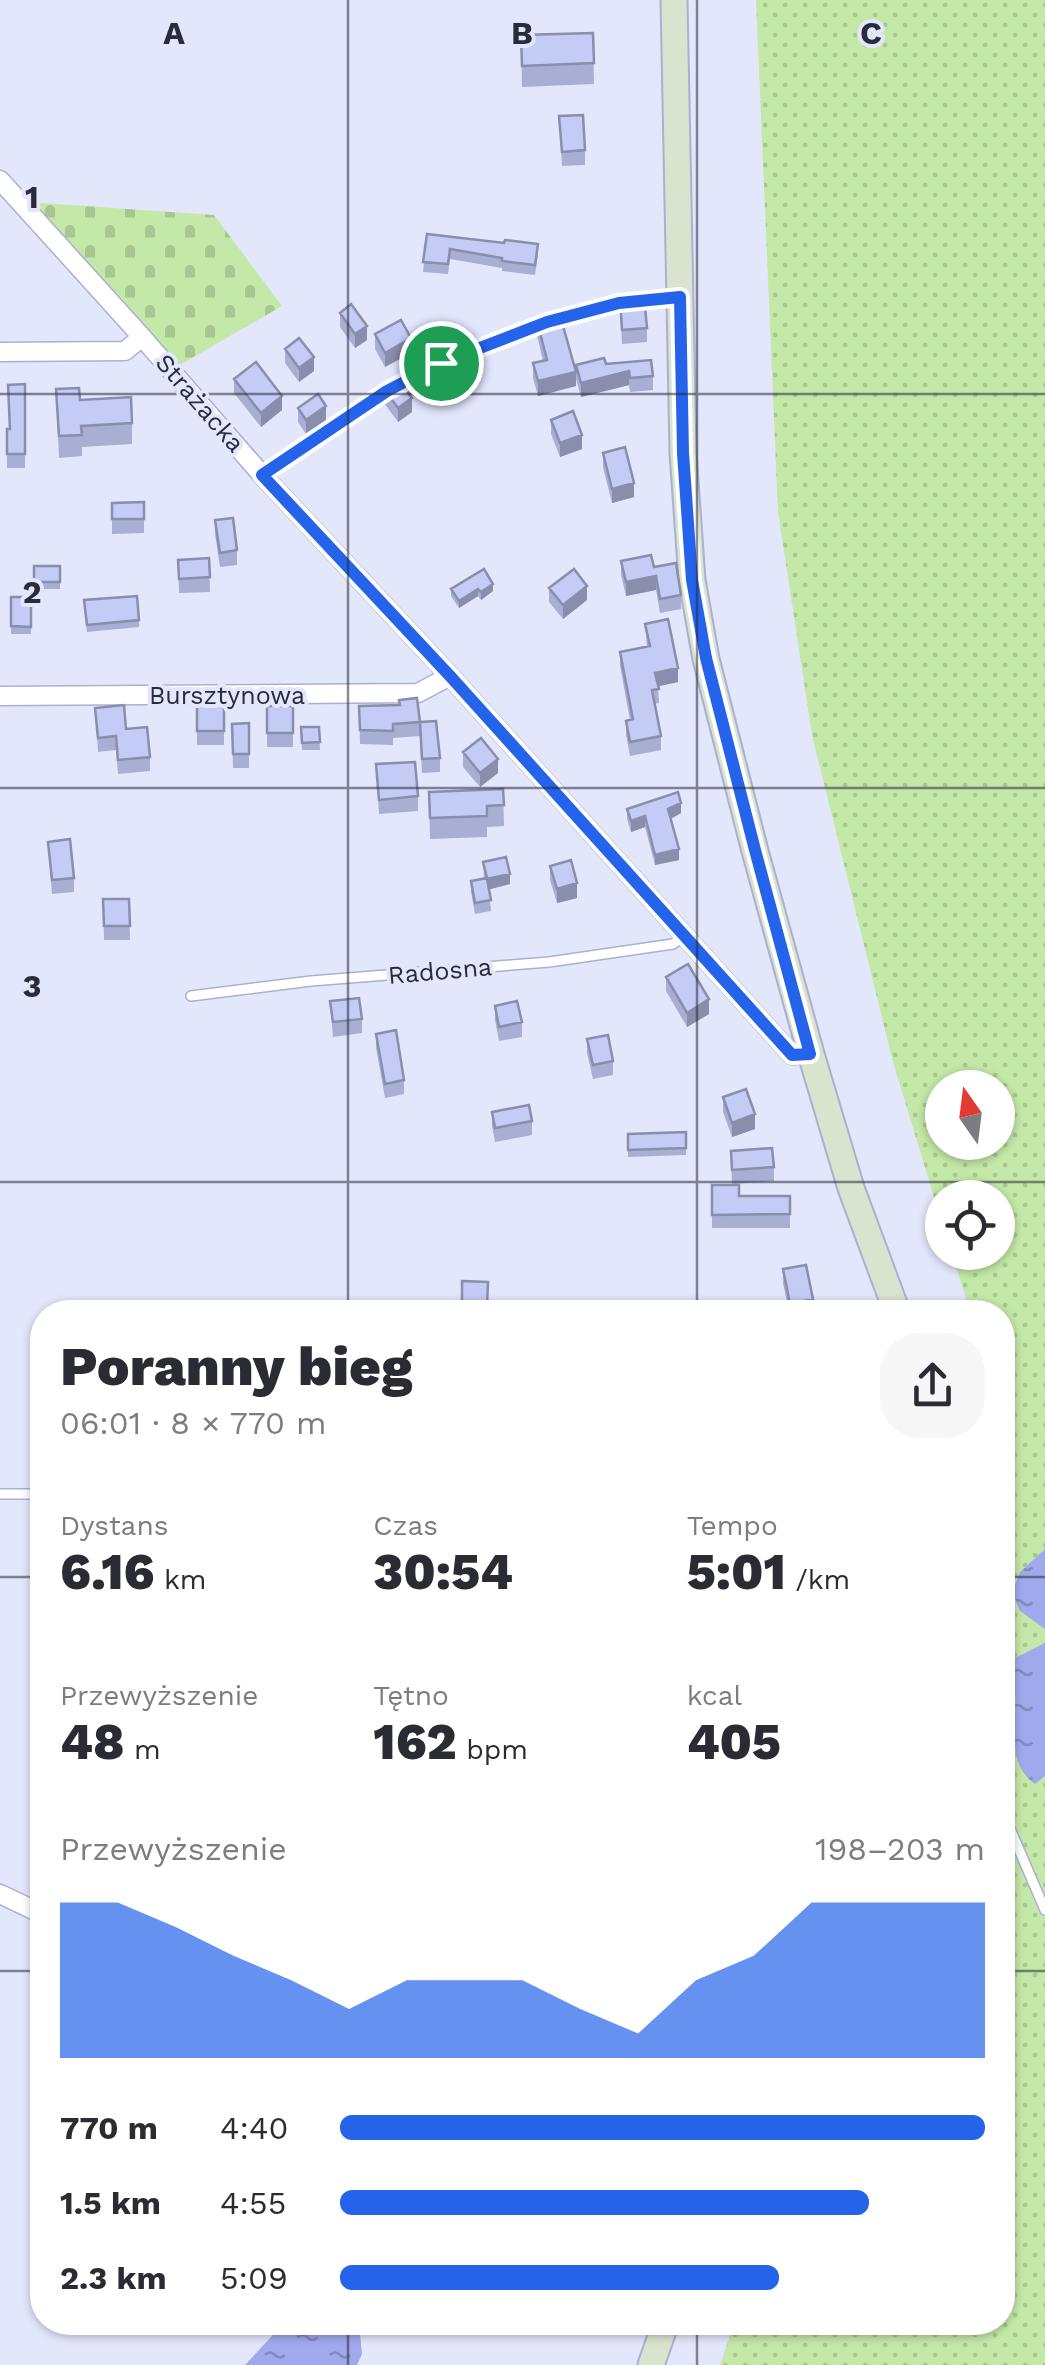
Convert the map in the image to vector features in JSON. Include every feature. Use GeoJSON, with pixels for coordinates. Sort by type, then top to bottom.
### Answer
{"type":"FeatureCollection","features":[{"type":"Feature","properties":{"kind":"main road"},"geometry":{"type":"LineString","coordinates":[[674,0],[683,453],[692,580],[711,678],[810,1054],[851,1188],[892,1300]]}},
{"type":"Feature","properties":{"kind":"main road"},"geometry":{"type":"LineString","coordinates":[[651,2365],[661,2335]]}},
{"type":"Feature","properties":{"kind":"street","name":"Strażacka"},"geometry":{"type":"LineString","coordinates":[[0,180],[262,475],[450,676],[792,1055],[810,1054]]}},
{"type":"Feature","properties":{"kind":"street"},"geometry":{"type":"LineString","coordinates":[[0,352],[125,350],[142,337]]}},
{"type":"Feature","properties":{"kind":"street","name":"Bursztynowa"},"geometry":{"type":"LineString","coordinates":[[0,696],[418,694],[450,676]]}},
{"type":"Feature","properties":{"kind":"street"},"geometry":{"type":"LineString","coordinates":[[0,1894],[30,1908]]}},
{"type":"Feature","properties":{"kind":"lane"},"geometry":{"type":"LineString","coordinates":[[262,475],[370,401],[441,363],[547,322],[619,303],[680,297]]}},
{"type":"Feature","properties":{"kind":"lane","name":"Radosna"},"geometry":{"type":"LineString","coordinates":[[190,996],[549,962],[674,944],[684,934]]}},
{"type":"Feature","properties":{"kind":"lane"},"geometry":{"type":"LineString","coordinates":[[0,1494],[30,1494]]}},
{"type":"Feature","properties":{"kind":"lane"},"geometry":{"type":"LineString","coordinates":[[1015,1840],[1045,1910]]}},
{"type":"Feature","properties":{"kind":"green space"},"geometry":{"type":"Polygon","coordinates":[[[756,0],[1045,0],[1045,2365],[720,2365],[730,2335],[1015,2335],[1015,1300],[966,1300],[957,1270],[1015,1270],[1015,1180],[929,1180],[893,1062],[812,735],[778,512],[756,0]]]}},
{"type":"Feature","properties":{"kind":"green space"},"geometry":{"type":"Polygon","coordinates":[[[27,202],[214,215],[282,306],[171,370],[27,202]]]}},
{"type":"Feature","properties":{"kind":"water"},"geometry":{"type":"Polygon","coordinates":[[[1045,1549],[1045,1629],[1020,1611],[1015,1584],[1020,1572],[1045,1549]]]}},
{"type":"Feature","properties":{"kind":"water"},"geometry":{"type":"Polygon","coordinates":[[[1045,1643],[1045,1776],[1035,1784],[1020,1765],[1015,1748],[1015,1658],[1045,1643]]]}},
{"type":"Feature","properties":{"kind":"water"},"geometry":{"type":"Polygon","coordinates":[[[273,2335],[360,2335],[362,2354],[357,2365],[245,2365],[273,2335]]]}},
{"type":"Feature","properties":{"kind":"building"},"geometry":{"type":"Polygon","coordinates":[[[593,33],[594,63],[522,66],[521,35],[593,33]]]}},
{"type":"Feature","properties":{"kind":"building"},"geometry":{"type":"Polygon","coordinates":[[[583,115],[585,150],[562,152],[559,116],[583,115]]]}},
{"type":"Feature","properties":{"kind":"building"},"geometry":{"type":"Polygon","coordinates":[[[427,234],[538,244],[535,265],[450,249],[448,264],[423,262],[427,234]]]}},
{"type":"Feature","properties":{"kind":"building"},"geometry":{"type":"Polygon","coordinates":[[[644,296],[647,328],[622,330],[620,298],[644,296]]]}},
{"type":"Feature","properties":{"kind":"building"},"geometry":{"type":"Polygon","coordinates":[[[351,304],[367,326],[355,334],[340,313],[351,304]]]}},
{"type":"Feature","properties":{"kind":"building"},"geometry":{"type":"Polygon","coordinates":[[[560,315],[576,372],[538,381],[533,363],[547,360],[537,321],[560,315]]]}},
{"type":"Feature","properties":{"kind":"building"},"geometry":{"type":"Polygon","coordinates":[[[401,320],[411,338],[385,353],[375,334],[401,320]]]}},
{"type":"Feature","properties":{"kind":"building"},"geometry":{"type":"Polygon","coordinates":[[[299,338],[314,357],[299,368],[285,349],[299,338]]]}},
{"type":"Feature","properties":{"kind":"building"},"geometry":{"type":"Polygon","coordinates":[[[604,358],[606,364],[651,360],[653,376],[630,378],[629,371],[581,383],[576,365],[604,358]]]}},
{"type":"Feature","properties":{"kind":"building"},"geometry":{"type":"Polygon","coordinates":[[[256,362],[282,396],[261,413],[234,379],[256,362]]]}},
{"type":"Feature","properties":{"kind":"building"},"geometry":{"type":"Polygon","coordinates":[[[399,380],[412,398],[398,408],[384,389],[399,380]]]}},
{"type":"Feature","properties":{"kind":"building"},"geometry":{"type":"Polygon","coordinates":[[[25,384],[25,454],[7,454],[8,385],[25,384]]]}},
{"type":"Feature","properties":{"kind":"building"},"geometry":{"type":"Polygon","coordinates":[[[79,388],[80,400],[131,397],[132,423],[81,426],[82,435],[59,436],[56,389],[79,388]]]}},
{"type":"Feature","properties":{"kind":"building"},"geometry":{"type":"Polygon","coordinates":[[[318,394],[326,406],[306,420],[298,408],[318,394]]]}},
{"type":"Feature","properties":{"kind":"building"},"geometry":{"type":"Polygon","coordinates":[[[573,411],[582,435],[560,443],[551,420],[573,411]]]}},
{"type":"Feature","properties":{"kind":"building"},"geometry":{"type":"Polygon","coordinates":[[[625,447],[634,483],[612,489],[603,453],[625,447]]]}},
{"type":"Feature","properties":{"kind":"building"},"geometry":{"type":"Polygon","coordinates":[[[144,502],[144,519],[112,519],[112,503],[144,502]]]}},
{"type":"Feature","properties":{"kind":"building"},"geometry":{"type":"Polygon","coordinates":[[[233,518],[237,550],[220,553],[215,520],[233,518]]]}},
{"type":"Feature","properties":{"kind":"building"},"geometry":{"type":"Polygon","coordinates":[[[651,555],[654,567],[676,563],[681,595],[660,599],[656,576],[626,582],[621,561],[651,555]]]}},
{"type":"Feature","properties":{"kind":"building"},"geometry":{"type":"Polygon","coordinates":[[[209,558],[210,577],[179,579],[178,560],[209,558]]]}},
{"type":"Feature","properties":{"kind":"building"},"geometry":{"type":"Polygon","coordinates":[[[34,566],[60,566],[60,582],[34,582],[34,566]]]}},
{"type":"Feature","properties":{"kind":"building"},"geometry":{"type":"Polygon","coordinates":[[[484,569],[493,584],[459,601],[451,589],[484,569]]]}},
{"type":"Feature","properties":{"kind":"building"},"geometry":{"type":"Polygon","coordinates":[[[574,569],[587,586],[563,605],[549,588],[574,569]]]}},
{"type":"Feature","properties":{"kind":"building"},"geometry":{"type":"Polygon","coordinates":[[[137,596],[139,620],[87,625],[84,600],[137,596]]]}},
{"type":"Feature","properties":{"kind":"building"},"geometry":{"type":"Polygon","coordinates":[[[11,597],[31,597],[31,627],[11,626],[11,597]]]}},
{"type":"Feature","properties":{"kind":"building"},"geometry":{"type":"Polygon","coordinates":[[[668,619],[678,668],[655,673],[659,689],[652,690],[661,736],[630,742],[626,721],[633,719],[620,652],[650,646],[645,624],[668,619]]]}},
{"type":"Feature","properties":{"kind":"building"},"geometry":{"type":"Polygon","coordinates":[[[417,698],[420,722],[393,724],[393,731],[360,730],[359,706],[400,705],[399,700],[417,698]]]}},
{"type":"Feature","properties":{"kind":"building"},"geometry":{"type":"Polygon","coordinates":[[[197,704],[224,704],[224,731],[197,731],[197,704]]]}},
{"type":"Feature","properties":{"kind":"building"},"geometry":{"type":"Polygon","coordinates":[[[124,705],[126,729],[147,727],[150,757],[118,760],[116,736],[98,738],[95,708],[124,705]]]}},
{"type":"Feature","properties":{"kind":"building"},"geometry":{"type":"Polygon","coordinates":[[[267,706],[293,706],[293,733],[267,733],[267,706]]]}},
{"type":"Feature","properties":{"kind":"building"},"geometry":{"type":"Polygon","coordinates":[[[436,721],[440,758],[422,759],[420,722],[436,721]]]}},
{"type":"Feature","properties":{"kind":"building"},"geometry":{"type":"Polygon","coordinates":[[[249,723],[249,754],[233,754],[232,724],[249,723]]]}},
{"type":"Feature","properties":{"kind":"building"},"geometry":{"type":"Polygon","coordinates":[[[301,727],[319,727],[320,742],[302,743],[301,727]]]}},
{"type":"Feature","properties":{"kind":"building"},"geometry":{"type":"Polygon","coordinates":[[[481,738],[498,759],[480,773],[463,752],[481,738]]]}},
{"type":"Feature","properties":{"kind":"building"},"geometry":{"type":"Polygon","coordinates":[[[415,762],[418,796],[379,800],[376,764],[415,762]]]}},
{"type":"Feature","properties":{"kind":"building"},"geometry":{"type":"Polygon","coordinates":[[[503,789],[504,805],[487,806],[487,816],[430,818],[429,792],[503,789]]]}},
{"type":"Feature","properties":{"kind":"building"},"geometry":{"type":"Polygon","coordinates":[[[678,792],[681,803],[668,809],[679,849],[655,855],[645,816],[631,821],[627,809],[678,792]]]}},
{"type":"Feature","properties":{"kind":"building"},"geometry":{"type":"Polygon","coordinates":[[[70,839],[74,878],[52,880],[48,842],[70,839]]]}},
{"type":"Feature","properties":{"kind":"building"},"geometry":{"type":"Polygon","coordinates":[[[506,857],[510,874],[487,879],[491,900],[475,903],[471,881],[487,878],[483,862],[506,857]]]}},
{"type":"Feature","properties":{"kind":"building"},"geometry":{"type":"Polygon","coordinates":[[[571,860],[577,883],[557,889],[550,866],[571,860]]]}},
{"type":"Feature","properties":{"kind":"building"},"geometry":{"type":"Polygon","coordinates":[[[103,899],[129,899],[130,926],[104,926],[103,899]]]}},
{"type":"Feature","properties":{"kind":"building"},"geometry":{"type":"Polygon","coordinates":[[[688,964],[709,999],[687,1013],[666,977],[688,964]]]}},
{"type":"Feature","properties":{"kind":"building"},"geometry":{"type":"Polygon","coordinates":[[[359,998],[362,1019],[333,1022],[330,1001],[359,998]]]}},
{"type":"Feature","properties":{"kind":"building"},"geometry":{"type":"Polygon","coordinates":[[[517,1001],[522,1022],[499,1027],[495,1006],[517,1001]]]}},
{"type":"Feature","properties":{"kind":"building"},"geometry":{"type":"Polygon","coordinates":[[[396,1030],[404,1080],[385,1084],[376,1034],[396,1030]]]}},
{"type":"Feature","properties":{"kind":"building"},"geometry":{"type":"Polygon","coordinates":[[[608,1035],[613,1061],[593,1065],[587,1039],[608,1035]]]}},
{"type":"Feature","properties":{"kind":"building"},"geometry":{"type":"Polygon","coordinates":[[[746,1089],[755,1114],[732,1123],[723,1097],[746,1089]]]}},
{"type":"Feature","properties":{"kind":"building"},"geometry":{"type":"Polygon","coordinates":[[[529,1105],[532,1121],[495,1128],[492,1112],[529,1105]]]}},
{"type":"Feature","properties":{"kind":"building"},"geometry":{"type":"Polygon","coordinates":[[[686,1132],[686,1148],[628,1150],[628,1134],[686,1132]]]}},
{"type":"Feature","properties":{"kind":"building"},"geometry":{"type":"Polygon","coordinates":[[[772,1148],[774,1167],[732,1170],[731,1151],[772,1148]]]}},
{"type":"Feature","properties":{"kind":"building"},"geometry":{"type":"Polygon","coordinates":[[[712,1185],[739,1185],[739,1196],[790,1196],[790,1214],[712,1215],[712,1185]]]}},
{"type":"Feature","properties":{"kind":"building"},"geometry":{"type":"Polygon","coordinates":[[[806,1265],[813,1299],[789,1300],[783,1269],[806,1265]]]}},
{"type":"Feature","properties":{"kind":"building"},"geometry":{"type":"Polygon","coordinates":[[[462,1281],[488,1282],[487,1300],[462,1300],[462,1281]]]}},
{"type":"Feature","properties":{"kind":"route"},"geometry":{"type":"LineString","coordinates":[[680,297],[683,453],[692,580],[706,658],[810,1054],[792,1055],[450,676],[262,475],[387,391],[441,363],[547,322],[619,303],[680,297]]}}]}
